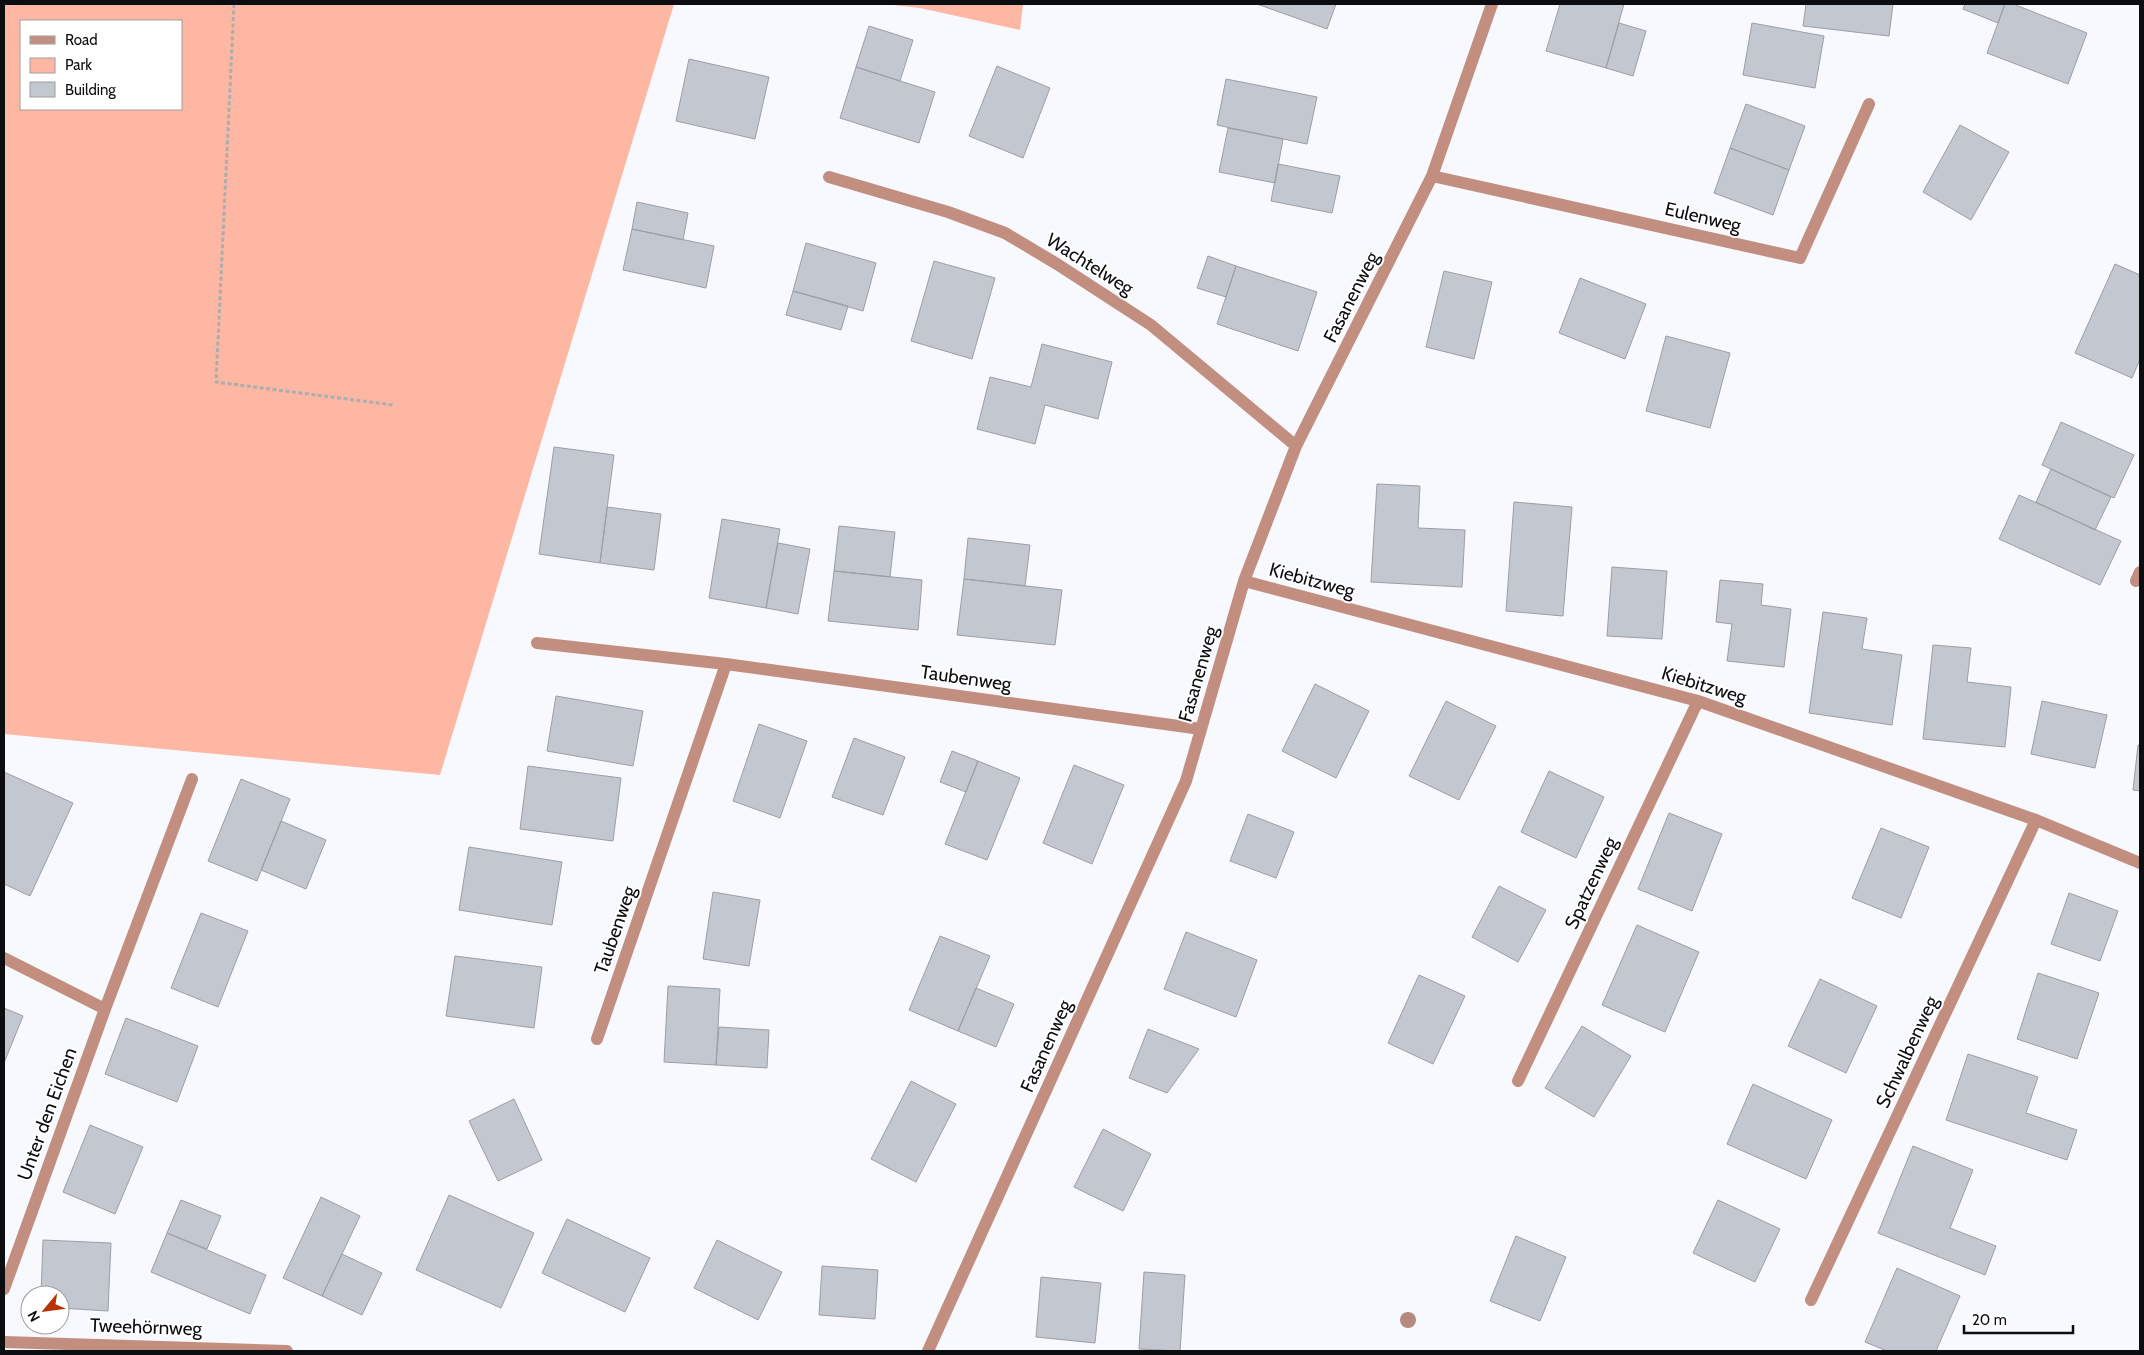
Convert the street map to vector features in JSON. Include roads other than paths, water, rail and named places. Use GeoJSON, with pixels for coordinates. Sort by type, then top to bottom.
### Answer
{"type":"FeatureCollection","features":[{"type":"Feature","properties":{"kind":"street","name":"Fasanenweg"},"geometry":{"type":"LineString","coordinates":[[928,1351],[1186,781],[1244,581],[1296,446],[1432,176],[1492,4]]}},
{"type":"Feature","properties":{"kind":"street","name":"Eulenweg"},"geometry":{"type":"LineString","coordinates":[[1432,176],[1800,258],[1869,104]]}},
{"type":"Feature","properties":{"kind":"street","name":"Wachtelweg"},"geometry":{"type":"LineString","coordinates":[[829,177],[948,212],[1005,233],[1151,325],[1296,446]]}},
{"type":"Feature","properties":{"kind":"street","name":"Kiebitzweg"},"geometry":{"type":"LineString","coordinates":[[1244,581],[1698,701],[2036,820],[2140,863]]}},
{"type":"Feature","properties":{"kind":"street","name":"Taubenweg"},"geometry":{"type":"LineString","coordinates":[[537,643],[726,664],[1202,729]]}},
{"type":"Feature","properties":{"kind":"street","name":"Taubenweg"},"geometry":{"type":"LineString","coordinates":[[597,1039],[726,664]]}},
{"type":"Feature","properties":{"kind":"street","name":"Spatzenweg"},"geometry":{"type":"LineString","coordinates":[[1518,1081],[1698,701]]}},
{"type":"Feature","properties":{"kind":"street","name":"Unter den Eichen"},"geometry":{"type":"LineString","coordinates":[[4,1289],[105,1009],[192,779]]}},
{"type":"Feature","properties":{"kind":"street","name":"Schwalbenweg"},"geometry":{"type":"LineString","coordinates":[[1811,1300],[2036,820]]}},
{"type":"Feature","properties":{"kind":"street"},"geometry":{"type":"LineString","coordinates":[[4,958],[105,1009]]}},
{"type":"Feature","properties":{"kind":"street","name":"Tweehörnweg"},"geometry":{"type":"LineString","coordinates":[[4,1342],[287,1351]]}}]}
